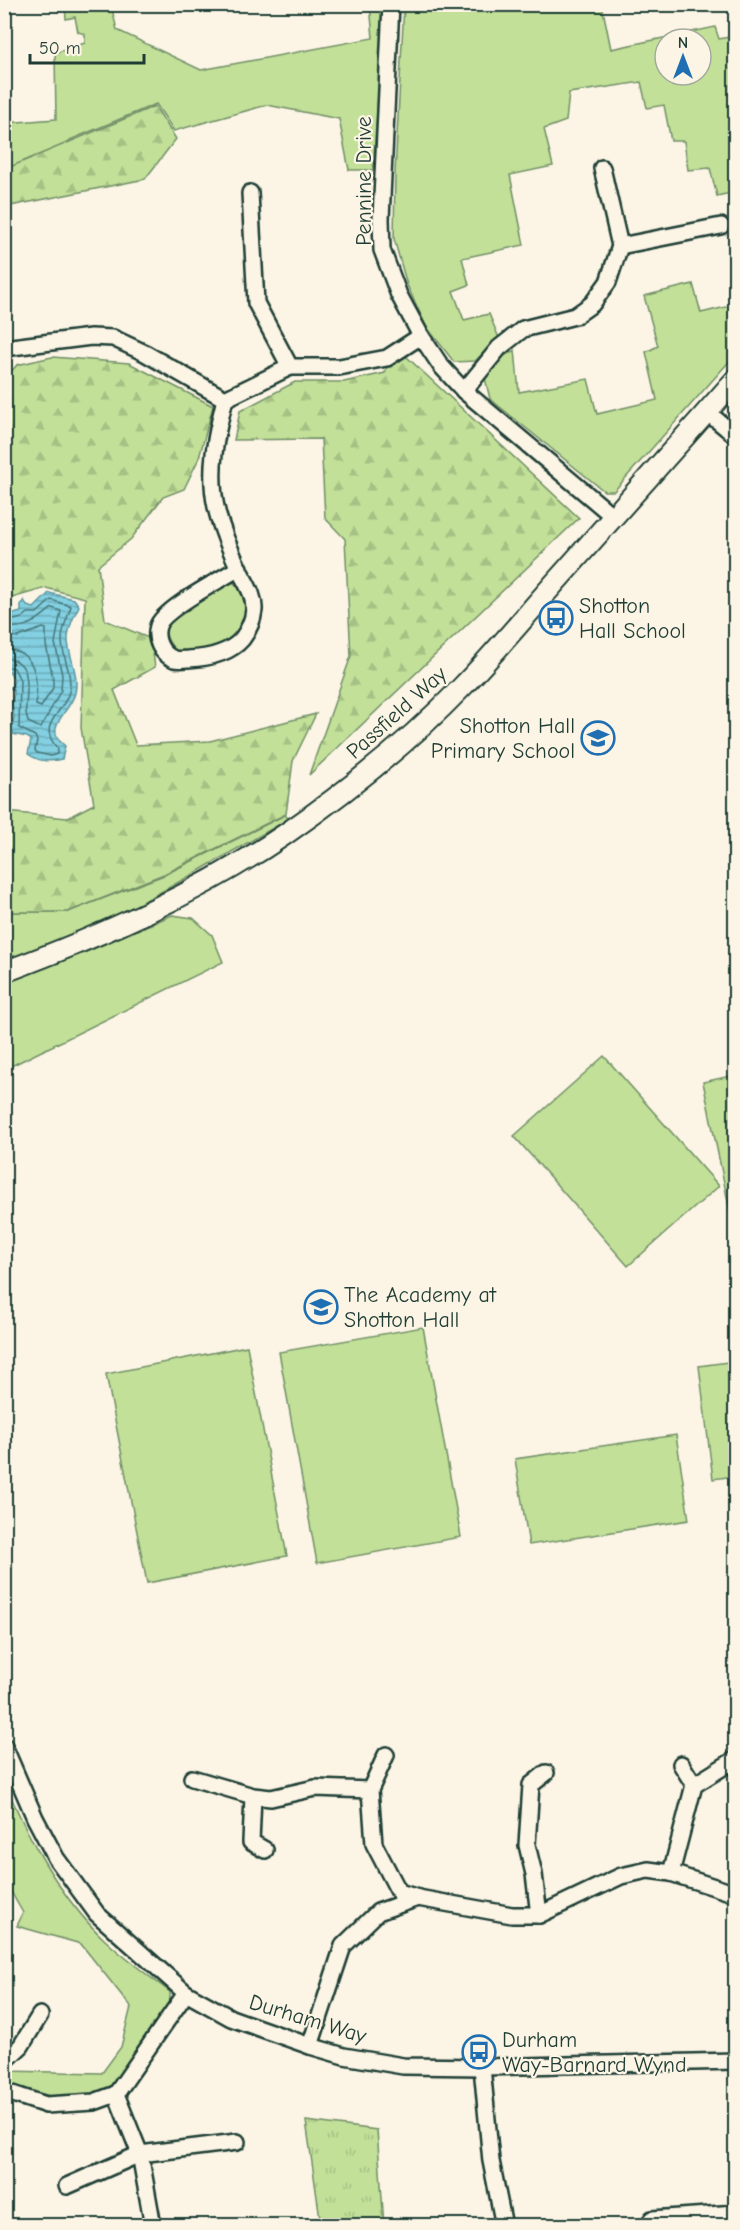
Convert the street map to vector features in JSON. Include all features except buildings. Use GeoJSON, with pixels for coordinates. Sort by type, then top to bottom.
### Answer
{"type":"FeatureCollection","features":[{"type":"Feature","properties":{"kind":"street","name":"Pennine Drive"},"geometry":{"type":"LineString","coordinates":[[391,4],[381,192],[382,250],[399,295],[421,336],[441,366],[464,392],[614,517]]}},
{"type":"Feature","properties":{"kind":"street"},"geometry":{"type":"LineString","coordinates":[[464,392],[499,348],[523,329],[575,316],[592,304],[608,282],[620,246],[602,168]]}},
{"type":"Feature","properties":{"kind":"street"},"geometry":{"type":"LineString","coordinates":[[250,192],[256,303],[290,367]]}},
{"type":"Feature","properties":{"kind":"street"},"geometry":{"type":"LineString","coordinates":[[620,246],[721,226]]}},
{"type":"Feature","properties":{"kind":"street"},"geometry":{"type":"LineString","coordinates":[[4,348],[91,336],[113,338],[145,353],[225,399]]}},
{"type":"Feature","properties":{"kind":"street"},"geometry":{"type":"LineString","coordinates":[[239,568],[174,608],[159,621],[155,635],[160,648],[175,659],[216,655],[235,647],[248,631],[254,609],[251,592],[216,509],[212,480],[214,442],[225,399],[290,367],[339,367],[387,358],[421,336]]}},
{"type":"Feature","properties":{"kind":"street","name":"Passfield Way"},"geometry":{"type":"LineString","coordinates":[[4,972],[60,952],[203,884],[284,835],[401,744],[461,688],[735,379]]}},
{"type":"Feature","properties":{"kind":"street"},"geometry":{"type":"LineString","coordinates":[[707,412],[735,436]]}},
{"type":"Feature","properties":{"kind":"street","name":"Durham Way"},"geometry":{"type":"LineString","coordinates":[[4,1746],[35,1818],[56,1858],[97,1914],[186,1992],[231,2018],[344,2056],[403,2066],[482,2067],[735,2061]]}},
{"type":"Feature","properties":{"kind":"street"},"geometry":{"type":"LineString","coordinates":[[386,1755],[370,1790],[374,1844],[399,1892],[418,1898],[512,1915],[539,1915],[621,1876],[648,1870],[671,1873],[735,1894]]}},
{"type":"Feature","properties":{"kind":"street"},"geometry":{"type":"LineString","coordinates":[[671,1873],[694,1785],[735,1759]]}},
{"type":"Feature","properties":{"kind":"street"},"geometry":{"type":"LineString","coordinates":[[681,1764],[694,1785]]}},
{"type":"Feature","properties":{"kind":"street"},"geometry":{"type":"LineString","coordinates":[[539,1915],[534,1874],[527,1845],[531,1785],[546,1773]]}},
{"type":"Feature","properties":{"kind":"street"},"geometry":{"type":"LineString","coordinates":[[192,1778],[253,1796],[271,1798],[315,1788],[370,1790]]}},
{"type":"Feature","properties":{"kind":"street"},"geometry":{"type":"LineString","coordinates":[[253,1796],[251,1842],[265,1850]]}},
{"type":"Feature","properties":{"kind":"street"},"geometry":{"type":"LineString","coordinates":[[310,2046],[343,1946],[378,1912],[418,1898]]}},
{"type":"Feature","properties":{"kind":"street"},"geometry":{"type":"LineString","coordinates":[[4,2091],[46,2105],[94,2102],[116,2094],[186,1992]]}},
{"type":"Feature","properties":{"kind":"street"},"geometry":{"type":"LineString","coordinates":[[4,2062],[21,2046],[40,2015]]}},
{"type":"Feature","properties":{"kind":"street"},"geometry":{"type":"LineString","coordinates":[[482,2067],[490,2161],[504,2226]]}},
{"type":"Feature","properties":{"kind":"street"},"geometry":{"type":"LineString","coordinates":[[116,2094],[140,2154],[153,2226]]}},
{"type":"Feature","properties":{"kind":"street"},"geometry":{"type":"LineString","coordinates":[[66,2186],[140,2154],[237,2142]]}},
{"type":"Feature","properties":{"kind":"street"},"geometry":{"type":"LineString","coordinates":[[652,2219],[735,2213]]}},
{"type":"Feature","properties":{"kind":"green space"},"geometry":{"type":"Polygon","coordinates":[[[574,4],[575,8],[602,5],[611,49],[653,40],[653,87],[713,87],[713,27],[715,27],[719,39],[735,36],[735,192],[717,196],[710,168],[688,170],[684,141],[671,141],[664,105],[647,108],[641,82],[569,93],[566,121],[544,129],[553,166],[510,175],[524,245],[462,258],[469,285],[453,291],[464,320],[489,314],[499,338],[475,361],[454,362],[426,326],[407,285],[394,239],[395,173],[404,5],[574,4]]]}},
{"type":"Feature","properties":{"kind":"green space"},"geometry":{"type":"Polygon","coordinates":[[[65,5],[111,5],[117,30],[201,70],[373,38],[370,5],[384,5],[373,170],[349,170],[339,119],[267,105],[174,131],[156,104],[70,140],[71,145],[5,172],[5,123],[56,119],[55,53],[85,43],[85,34],[78,32],[75,17],[66,19],[65,5]]]}},
{"type":"Feature","properties":{"kind":"green space"},"geometry":{"type":"Polygon","coordinates":[[[155,106],[176,139],[145,179],[5,207],[5,169],[155,106]]]}},
{"type":"Feature","properties":{"kind":"green space"},"geometry":{"type":"Polygon","coordinates":[[[693,284],[701,313],[734,305],[731,294],[735,292],[735,355],[614,491],[604,491],[490,399],[485,378],[498,359],[515,350],[519,392],[588,379],[597,414],[657,400],[646,352],[658,346],[644,296],[693,284]]]}},
{"type":"Feature","properties":{"kind":"green space"},"geometry":{"type":"Polygon","coordinates":[[[393,344],[579,518],[309,775],[351,656],[345,539],[325,518],[321,439],[234,440],[240,411],[295,382],[344,382],[385,373],[393,344]]]}},
{"type":"Feature","properties":{"kind":"green space"},"geometry":{"type":"Polygon","coordinates":[[[52,357],[129,363],[213,406],[199,458],[184,489],[163,497],[131,539],[98,566],[105,620],[151,639],[155,667],[114,690],[136,745],[210,741],[316,714],[293,761],[286,814],[164,874],[68,912],[5,912],[5,730],[7,730],[6,812],[67,818],[94,804],[81,728],[85,598],[46,588],[5,600],[5,378],[17,365],[52,357]]]}},
{"type":"Feature","properties":{"kind":"green space"},"geometry":{"type":"Polygon","coordinates":[[[232,581],[238,587],[245,602],[246,618],[239,633],[232,639],[212,647],[176,651],[167,638],[166,623],[232,581]]]}},
{"type":"Feature","properties":{"kind":"green space"},"geometry":{"type":"Polygon","coordinates":[[[285,815],[289,819],[151,898],[79,933],[5,960],[5,912],[68,912],[164,875],[285,815]]]}},
{"type":"Feature","properties":{"kind":"green space"},"geometry":{"type":"Polygon","coordinates":[[[172,915],[193,918],[212,935],[223,962],[5,1069],[5,982],[86,952],[172,915]]]}},
{"type":"Feature","properties":{"kind":"green space"},"geometry":{"type":"Polygon","coordinates":[[[604,1056],[719,1186],[628,1266],[514,1136],[604,1056]]]}},
{"type":"Feature","properties":{"kind":"green space"},"geometry":{"type":"Polygon","coordinates":[[[736,1075],[735,1235],[703,1082],[736,1075]]]}},
{"type":"Feature","properties":{"kind":"green space"},"geometry":{"type":"Polygon","coordinates":[[[423,1327],[461,1537],[317,1563],[279,1352],[423,1327]]]}},
{"type":"Feature","properties":{"kind":"green space"},"geometry":{"type":"Polygon","coordinates":[[[247,1346],[287,1556],[147,1583],[106,1374],[247,1346]]]}},
{"type":"Feature","properties":{"kind":"green space"},"geometry":{"type":"Polygon","coordinates":[[[735,1361],[735,1476],[713,1479],[699,1366],[735,1361]]]}},
{"type":"Feature","properties":{"kind":"green space"},"geometry":{"type":"Polygon","coordinates":[[[676,1435],[689,1520],[529,1545],[515,1459],[676,1435]]]}},
{"type":"Feature","properties":{"kind":"green space"},"geometry":{"type":"Polygon","coordinates":[[[4,1780],[34,1844],[74,1905],[89,1924],[113,1947],[170,1992],[170,2003],[132,2062],[117,2083],[100,2093],[60,2097],[7,2085],[5,2071],[102,2073],[121,2047],[131,2007],[81,1944],[17,1926],[23,1913],[5,1881],[4,1780]]]}},
{"type":"Feature","properties":{"kind":"green space"},"geometry":{"type":"Polygon","coordinates":[[[306,2121],[377,2130],[384,2225],[321,2225],[306,2121]]]}},
{"type":"Feature","properties":{"kind":"water"},"geometry":{"type":"Polygon","coordinates":[[[49,593],[74,599],[79,606],[71,623],[68,637],[75,673],[75,693],[56,727],[58,739],[65,746],[62,759],[48,761],[36,759],[28,754],[31,740],[13,734],[11,728],[14,718],[12,704],[14,692],[11,688],[14,680],[10,672],[4,672],[6,611],[14,614],[21,612],[24,600],[27,606],[34,608],[49,593]]]}},
{"type":"Feature","properties":{"kind":"place","name":"Shotton Hall School"},"geometry":{"type":"Point","coordinates":[556,618]}},
{"type":"Feature","properties":{"kind":"place","name":"Shotton Hall Primary School"},"geometry":{"type":"Point","coordinates":[598,738]}},
{"type":"Feature","properties":{"kind":"place","name":"The Academy at Shotton Hall"},"geometry":{"type":"Point","coordinates":[321,1307]}},
{"type":"Feature","properties":{"kind":"place","name":"Durham Way-Barnard Wynd"},"geometry":{"type":"Point","coordinates":[479,2052]}}]}
